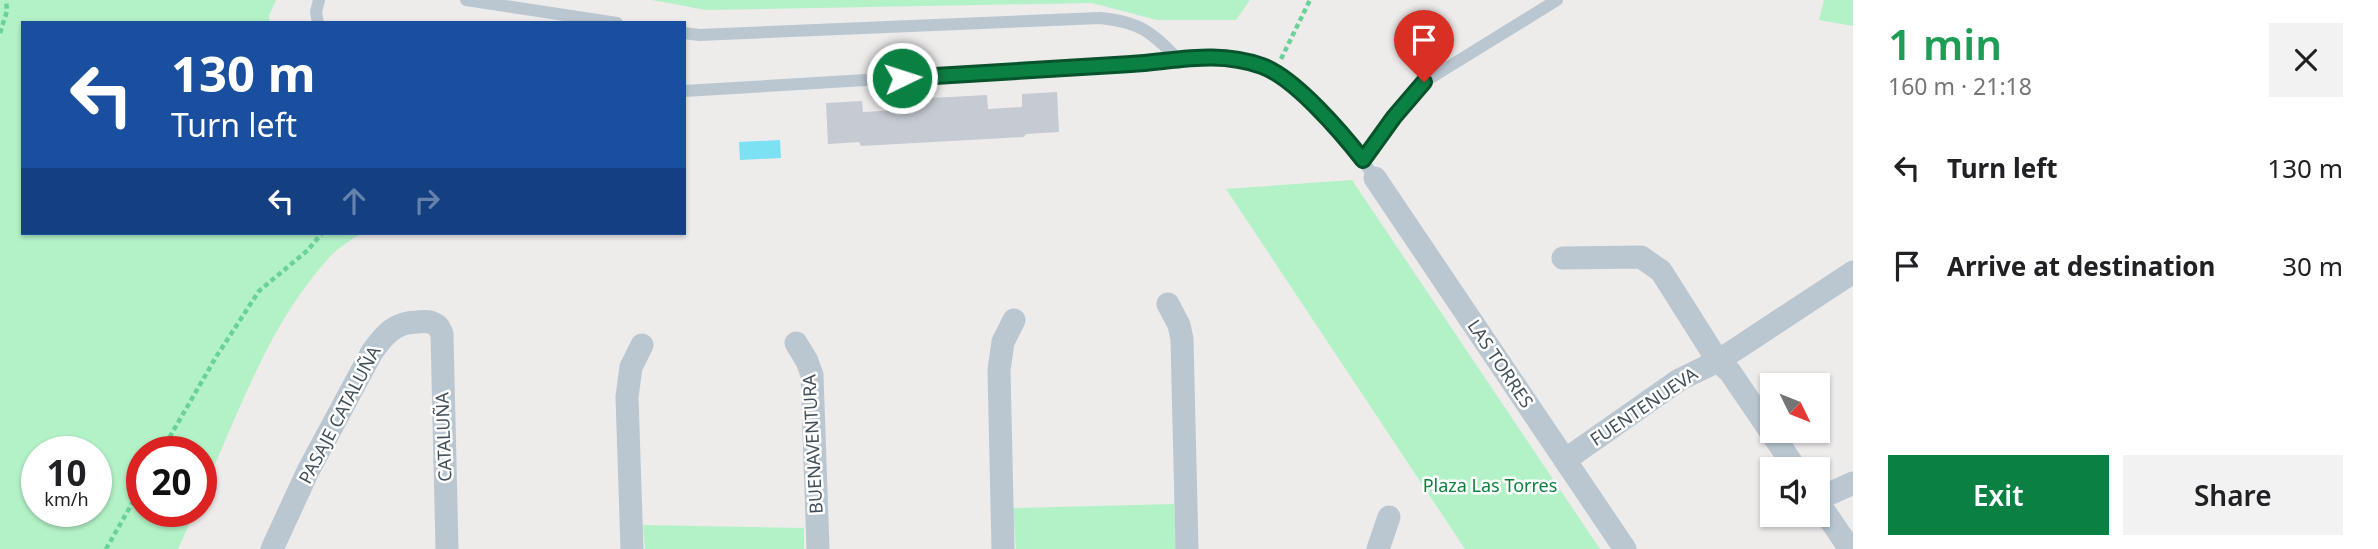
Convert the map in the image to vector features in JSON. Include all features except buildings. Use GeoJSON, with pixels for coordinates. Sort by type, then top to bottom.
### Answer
{"type":"FeatureCollection","features":[{"type":"Feature","properties":{"kind":"street","name":"LAS TORRES"},"geometry":{"type":"LineString","coordinates":[[1369,169],[1625,549]]}},
{"type":"Feature","properties":{"kind":"street"},"geometry":{"type":"LineString","coordinates":[[1563,258],[1641,257],[1661,271],[1718,361],[1853,272]]}},
{"type":"Feature","properties":{"kind":"street"},"geometry":{"type":"LineString","coordinates":[[1168,303],[1179,325],[1183,356],[1187,549]]}},
{"type":"Feature","properties":{"kind":"street"},"geometry":{"type":"LineString","coordinates":[[1003,549],[999,370],[1003,342],[1014,320]]}},
{"type":"Feature","properties":{"kind":"street","name":"PASAJE CATALUÑA"},"geometry":{"type":"LineString","coordinates":[[272,549],[308,471],[382,338],[388,331],[403,323],[428,321],[438,326]]}},
{"type":"Feature","properties":{"kind":"street","name":"CATALUÑA"},"geometry":{"type":"LineString","coordinates":[[438,326],[442,334],[447,549]]}},
{"type":"Feature","properties":{"kind":"street","name":"BUENAVENTURA"},"geometry":{"type":"LineString","coordinates":[[796,343],[812,375],[818,549]]}},
{"type":"Feature","properties":{"kind":"street"},"geometry":{"type":"LineString","coordinates":[[632,549],[627,397],[631,367],[642,345]]}},
{"type":"Feature","properties":{"kind":"street","name":"FUENTENUEVA"},"geometry":{"type":"LineString","coordinates":[[1565,460],[1679,380],[1718,361],[1730,372],[1788,457]]}},
{"type":"Feature","properties":{"kind":"street"},"geometry":{"type":"LineString","coordinates":[[1830,494],[1853,483]]}},
{"type":"Feature","properties":{"kind":"street"},"geometry":{"type":"LineString","coordinates":[[1378,549],[1389,517]]}},
{"type":"Feature","properties":{"kind":"street"},"geometry":{"type":"LineString","coordinates":[[1830,518],[1850,549]]}},
{"type":"Feature","properties":{"kind":"lane"},"geometry":{"type":"LineString","coordinates":[[318,21],[316,12],[319,0]]}},
{"type":"Feature","properties":{"kind":"lane"},"geometry":{"type":"LineString","coordinates":[[466,0],[604,21]]}},
{"type":"Feature","properties":{"kind":"lane"},"geometry":{"type":"LineString","coordinates":[[686,91],[1217,56],[1235,58],[1265,67],[1301,93],[1345,137],[1369,169],[1394,117],[1424,82],[1557,0]]}},
{"type":"Feature","properties":{"kind":"lane"},"geometry":{"type":"LineString","coordinates":[[686,33],[699,35],[1100,18],[1123,20],[1138,26],[1153,35],[1178,59]]}},
{"type":"Feature","properties":{"kind":"path"},"geometry":{"type":"LineString","coordinates":[[0,33],[7,11],[6,0]]}},
{"type":"Feature","properties":{"kind":"path"},"geometry":{"type":"LineString","coordinates":[[1274,74],[1310,0]]}},
{"type":"Feature","properties":{"kind":"path"},"geometry":{"type":"LineString","coordinates":[[170,436],[216,357],[259,291],[308,250],[320,235]]}},
{"type":"Feature","properties":{"kind":"path"},"geometry":{"type":"LineString","coordinates":[[106,549],[126,514]]}},
{"type":"Feature","properties":{"kind":"green space"},"geometry":{"type":"Polygon","coordinates":[[[0,0],[276,0],[269,16],[270,21],[21,21],[21,235],[358,235],[331,256],[287,314],[255,373],[217,460],[217,436],[126,436],[126,527],[188,527],[178,549],[0,549],[0,0]]]}},
{"type":"Feature","properties":{"kind":"green space"},"geometry":{"type":"Polygon","coordinates":[[[652,0],[1250,0],[1236,20],[1157,20],[1092,3],[706,10],[652,0]]]}},
{"type":"Feature","properties":{"kind":"green space"},"geometry":{"type":"Polygon","coordinates":[[[1824,0],[1853,0],[1853,26],[1819,20],[1824,0]]]}},
{"type":"Feature","properties":{"kind":"green space","name":"Plaza Las Torres"},"geometry":{"type":"Polygon","coordinates":[[[1352,180],[1600,549],[1465,549],[1226,189],[1352,180]]]}},
{"type":"Feature","properties":{"kind":"green space"},"geometry":{"type":"Polygon","coordinates":[[[1174,504],[1176,549],[1016,549],[1013,508],[1174,504]]]}},
{"type":"Feature","properties":{"kind":"green space"},"geometry":{"type":"Polygon","coordinates":[[[643,525],[804,528],[804,549],[645,549],[643,525]]]}},
{"type":"Feature","properties":{"kind":"water"},"geometry":{"type":"Polygon","coordinates":[[[780,140],[781,158],[740,160],[739,142],[780,140]]]}},
{"type":"Feature","properties":{"kind":"route"},"geometry":{"type":"LineString","coordinates":[[902,78],[1217,56],[1235,58],[1265,67],[1301,93],[1345,137],[1363,160],[1424,82]]}}]}
